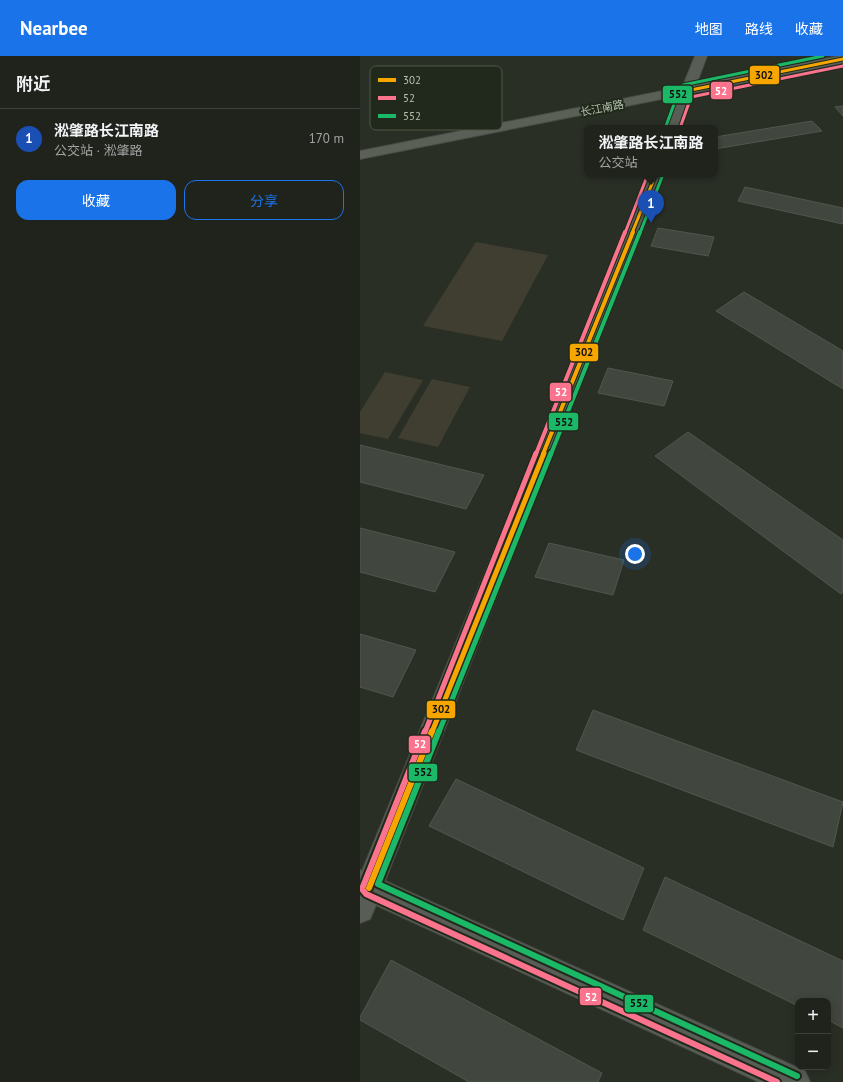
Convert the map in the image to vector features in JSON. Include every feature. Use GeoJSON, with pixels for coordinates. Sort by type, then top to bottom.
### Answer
{"type":"FeatureCollection","features":[{"type":"Feature","properties":{"kind":"main road","name":"长江南路"},"geometry":{"type":"LineString","coordinates":[[502,128],[843,59]]}},
{"type":"Feature","properties":{"kind":"main road","name":"长江南路"},"geometry":{"type":"LineString","coordinates":[[360,156],[490,130]]}},
{"type":"Feature","properties":{"kind":"street"},"geometry":{"type":"LineString","coordinates":[[673,125],[701,56]]}},
{"type":"Feature","properties":{"kind":"street"},"geometry":{"type":"LineString","coordinates":[[655,177],[363,894],[794,1082]]}},
{"type":"Feature","properties":{"kind":"shaded area"},"geometry":{"type":"Polygon","coordinates":[[[476,242],[548,255],[502,341],[423,326],[476,242]]]}},
{"type":"Feature","properties":{"kind":"shaded area"},"geometry":{"type":"Polygon","coordinates":[[[385,372],[423,380],[388,439],[360,433],[360,412],[385,372]]]}},
{"type":"Feature","properties":{"kind":"shaded area"},"geometry":{"type":"Polygon","coordinates":[[[432,379],[470,387],[438,447],[398,438],[432,379]]]}},
{"type":"Feature","properties":{"kind":"building"},"geometry":{"type":"Polygon","coordinates":[[[843,106],[843,116],[835,107],[843,106]]]}},
{"type":"Feature","properties":{"kind":"building"},"geometry":{"type":"Polygon","coordinates":[[[812,121],[822,131],[718,148],[718,137],[812,121]]]}},
{"type":"Feature","properties":{"kind":"building"},"geometry":{"type":"Polygon","coordinates":[[[745,187],[843,208],[843,224],[738,201],[745,187]]]}},
{"type":"Feature","properties":{"kind":"building"},"geometry":{"type":"Polygon","coordinates":[[[658,228],[714,237],[708,256],[651,246],[658,228]]]}},
{"type":"Feature","properties":{"kind":"building"},"geometry":{"type":"Polygon","coordinates":[[[744,292],[843,351],[843,389],[716,311],[744,292]]]}},
{"type":"Feature","properties":{"kind":"building"},"geometry":{"type":"Polygon","coordinates":[[[608,368],[673,381],[664,406],[598,393],[608,368]]]}},
{"type":"Feature","properties":{"kind":"building"},"geometry":{"type":"Polygon","coordinates":[[[688,432],[843,540],[843,592],[841,594],[655,456],[688,432]]]}},
{"type":"Feature","properties":{"kind":"building"},"geometry":{"type":"Polygon","coordinates":[[[360,445],[484,475],[466,509],[360,482],[360,445]]]}},
{"type":"Feature","properties":{"kind":"building"},"geometry":{"type":"Polygon","coordinates":[[[360,528],[455,552],[435,592],[360,572],[360,528]]]}},
{"type":"Feature","properties":{"kind":"building"},"geometry":{"type":"Polygon","coordinates":[[[549,543],[624,560],[613,595],[535,577],[549,543]]]}},
{"type":"Feature","properties":{"kind":"building"},"geometry":{"type":"Polygon","coordinates":[[[360,634],[416,650],[393,697],[360,687],[360,634]]]}},
{"type":"Feature","properties":{"kind":"building"},"geometry":{"type":"Polygon","coordinates":[[[593,710],[843,802],[833,847],[576,750],[593,710]]]}},
{"type":"Feature","properties":{"kind":"building"},"geometry":{"type":"Polygon","coordinates":[[[456,779],[644,868],[623,920],[429,826],[456,779]]]}},
{"type":"Feature","properties":{"kind":"building"},"geometry":{"type":"Polygon","coordinates":[[[665,877],[843,961],[843,1028],[831,1022],[831,998],[795,998],[795,1005],[643,930],[665,877]]]}},
{"type":"Feature","properties":{"kind":"building"},"geometry":{"type":"Polygon","coordinates":[[[391,960],[602,1073],[598,1082],[469,1082],[360,1020],[360,1017],[391,960]]]}},
{"type":"Feature","properties":{"kind":"transit line","name":"552"},"geometry":{"type":"LineString","coordinates":[[666,125],[680,88],[683,85],[823,56]]}},
{"type":"Feature","properties":{"kind":"transit line","name":"302"},"geometry":{"type":"LineString","coordinates":[[686,91],[843,59]]}},
{"type":"Feature","properties":{"kind":"transit line","name":"52"},"geometry":{"type":"LineString","coordinates":[[681,125],[691,97],[843,66]]}},
{"type":"Feature","properties":{"kind":"transit line","name":"52"},"geometry":{"type":"LineString","coordinates":[[647,177],[362,889],[366,894],[777,1082]]}},
{"type":"Feature","properties":{"kind":"transit line","name":"302"},"geometry":{"type":"LineString","coordinates":[[369,888],[655,177]]}},
{"type":"Feature","properties":{"kind":"transit line","name":"552"},"geometry":{"type":"LineString","coordinates":[[662,177],[378,884],[797,1076]]}},
{"type":"Feature","properties":{"kind":"place","name":"淞肇路长江南路"},"geometry":{"type":"Point","coordinates":[651,223]}}]}
